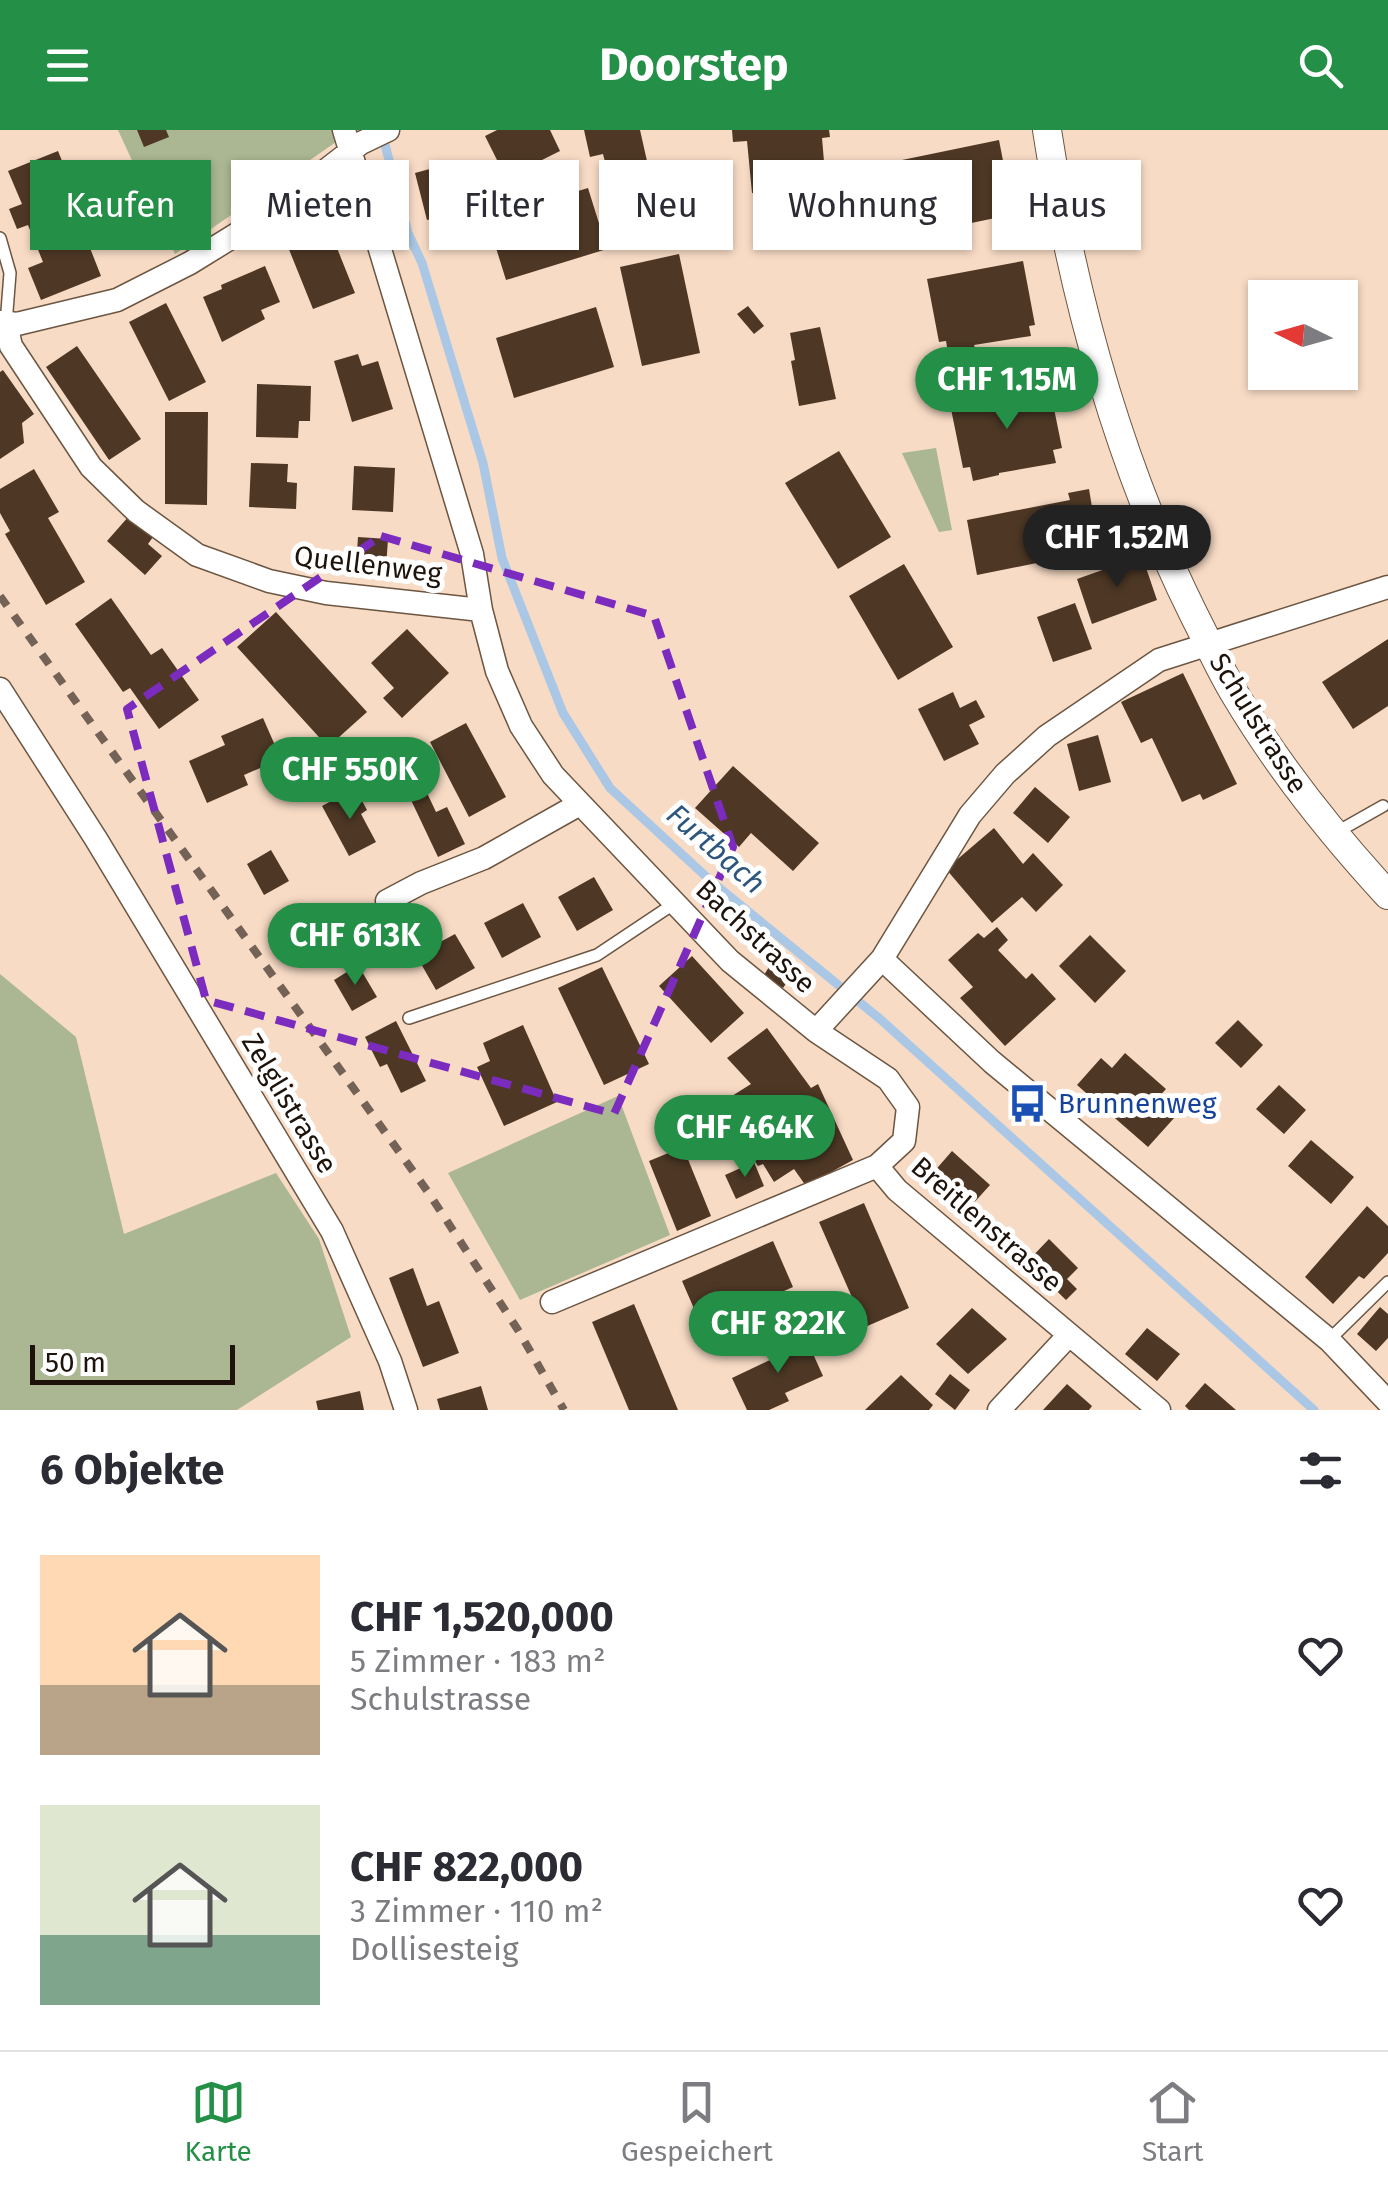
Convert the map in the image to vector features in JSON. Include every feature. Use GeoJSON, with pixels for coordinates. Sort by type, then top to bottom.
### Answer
{"type":"FeatureCollection","features":[{"type":"Feature","properties":{"kind":"street"},"geometry":{"type":"LineString","coordinates":[[3,323],[101,304],[190,263],[271,213],[352,141],[388,130]]}},
{"type":"Feature","properties":{"kind":"street","name":"Schulstrasse"},"geometry":{"type":"LineString","coordinates":[[1047,130],[1079,298],[1116,428],[1168,562],[1261,736],[1333,834],[1388,895]]}},
{"type":"Feature","properties":{"kind":"street","name":"Bachstrasse"},"geometry":{"type":"LineString","coordinates":[[352,141],[472,554],[497,671],[520,726],[578,805],[730,961],[822,1024],[882,959]]}},
{"type":"Feature","properties":{"kind":"street","name":"Quellenweg"},"geometry":{"type":"LineString","coordinates":[[3,323],[10,346],[91,467],[136,511],[197,555],[269,582],[326,593],[481,610]]}},
{"type":"Feature","properties":{"kind":"street"},"geometry":{"type":"LineString","coordinates":[[1388,587],[1159,660],[1047,736],[1005,774],[970,814],[882,959],[992,1062],[1328,1340],[1388,1402]]}},
{"type":"Feature","properties":{"kind":"street","name":"Zelglistrasse"},"geometry":{"type":"LineString","coordinates":[[0,689],[96,839],[332,1231],[390,1362],[406,1410]]}},
{"type":"Feature","properties":{"kind":"street"},"geometry":{"type":"LineString","coordinates":[[387,901],[484,858],[578,805]]}},
{"type":"Feature","properties":{"kind":"street","name":"Breitlenstrasse"},"geometry":{"type":"LineString","coordinates":[[822,1024],[888,1079],[908,1107],[904,1141],[877,1166],[897,1190],[1160,1410]]}},
{"type":"Feature","properties":{"kind":"street"},"geometry":{"type":"LineString","coordinates":[[552,1302],[877,1166]]}},
{"type":"Feature","properties":{"kind":"street"},"geometry":{"type":"LineString","coordinates":[[999,1410],[1069,1335]]}},
{"type":"Feature","properties":{"kind":"lane"},"geometry":{"type":"LineString","coordinates":[[0,238],[10,273],[3,323]]}},
{"type":"Feature","properties":{"kind":"lane"},"geometry":{"type":"LineString","coordinates":[[1333,834],[1382,806]]}},
{"type":"Feature","properties":{"kind":"lane"},"geometry":{"type":"LineString","coordinates":[[409,1018],[597,955],[675,903]]}},
{"type":"Feature","properties":{"kind":"lane"},"geometry":{"type":"LineString","coordinates":[[1328,1340],[1388,1282]]}},
{"type":"Feature","properties":{"kind":"highlighted area"},"geometry":{"type":"Polygon","coordinates":[[[381,536],[654,616],[733,847],[614,1114],[206,1000],[127,709],[381,536]]]}},
{"type":"Feature","properties":{"kind":"green space"},"geometry":{"type":"Polygon","coordinates":[[[118,130],[332,130],[336,142],[310,160],[231,160],[231,215],[211,229],[211,160],[132,160],[118,130]]]}},
{"type":"Feature","properties":{"kind":"green space"},"geometry":{"type":"Polygon","coordinates":[[[936,448],[952,530],[939,532],[902,453],[936,448]]]}},
{"type":"Feature","properties":{"kind":"green space"},"geometry":{"type":"Polygon","coordinates":[[[0,974],[76,1037],[124,1234],[276,1173],[319,1239],[351,1337],[237,1410],[0,1410],[0,974]]]}},
{"type":"Feature","properties":{"kind":"green space"},"geometry":{"type":"Polygon","coordinates":[[[618,1096],[670,1235],[520,1300],[448,1173],[618,1096]]]}},
{"type":"Feature","properties":{"kind":"building"},"geometry":{"type":"Polygon","coordinates":[[[137,130],[166,130],[169,137],[144,147],[137,130]]]}},
{"type":"Feature","properties":{"kind":"building"},"geometry":{"type":"Polygon","coordinates":[[[497,130],[550,130],[560,151],[542,160],[497,160],[485,136],[497,130]]]}},
{"type":"Feature","properties":{"kind":"building"},"geometry":{"type":"Polygon","coordinates":[[[584,130],[640,130],[647,160],[604,160],[603,154],[590,157],[584,130]]]}},
{"type":"Feature","properties":{"kind":"building"},"geometry":{"type":"Polygon","coordinates":[[[732,130],[829,130],[830,137],[822,138],[824,160],[753,160],[753,193],[747,141],[733,142],[732,130]]]}},
{"type":"Feature","properties":{"kind":"building"},"geometry":{"type":"Polygon","coordinates":[[[999,140],[1003,160],[992,160],[992,219],[972,223],[972,160],[902,160],[999,140]]]}},
{"type":"Feature","properties":{"kind":"building"},"geometry":{"type":"Polygon","coordinates":[[[58,151],[62,160],[36,160],[58,151]]]}},
{"type":"Feature","properties":{"kind":"building"},"geometry":{"type":"Polygon","coordinates":[[[30,162],[30,230],[28,225],[17,229],[9,209],[22,204],[8,171],[30,162]]]}},
{"type":"Feature","properties":{"kind":"building"},"geometry":{"type":"Polygon","coordinates":[[[429,169],[429,219],[427,220],[415,173],[429,169]]]}},
{"type":"Feature","properties":{"kind":"building"},"geometry":{"type":"Polygon","coordinates":[[[588,188],[599,223],[599,250],[604,250],[506,280],[497,250],[579,250],[579,191],[588,188]]]}},
{"type":"Feature","properties":{"kind":"building"},"geometry":{"type":"Polygon","coordinates":[[[38,250],[91,250],[101,276],[41,300],[28,268],[43,262],[38,250]]]}},
{"type":"Feature","properties":{"kind":"building"},"geometry":{"type":"Polygon","coordinates":[[[289,250],[338,250],[355,293],[313,309],[289,250]]]}},
{"type":"Feature","properties":{"kind":"building"},"geometry":{"type":"Polygon","coordinates":[[[679,254],[700,353],[642,366],[620,267],[679,254]]]}},
{"type":"Feature","properties":{"kind":"building"},"geometry":{"type":"Polygon","coordinates":[[[1023,261],[1035,325],[1029,326],[1031,336],[948,353],[946,341],[939,342],[927,279],[1023,261]]]}},
{"type":"Feature","properties":{"kind":"building"},"geometry":{"type":"Polygon","coordinates":[[[265,266],[280,302],[261,310],[265,319],[222,342],[203,297],[265,266]]]}},
{"type":"Feature","properties":{"kind":"building"},"geometry":{"type":"Polygon","coordinates":[[[166,303],[206,382],[169,401],[129,322],[166,303]]]}},
{"type":"Feature","properties":{"kind":"building"},"geometry":{"type":"Polygon","coordinates":[[[748,306],[764,326],[754,334],[737,314],[748,306]]]}},
{"type":"Feature","properties":{"kind":"building"},"geometry":{"type":"Polygon","coordinates":[[[596,307],[614,367],[514,398],[496,338],[596,307]]]}},
{"type":"Feature","properties":{"kind":"building"},"geometry":{"type":"Polygon","coordinates":[[[820,327],[836,399],[799,406],[790,333],[820,327]]]}},
{"type":"Feature","properties":{"kind":"building"},"geometry":{"type":"Polygon","coordinates":[[[77,346],[141,439],[109,460],[46,367],[77,346]]]}},
{"type":"Feature","properties":{"kind":"building"},"geometry":{"type":"Polygon","coordinates":[[[358,354],[362,366],[378,361],[393,409],[352,422],[334,361],[358,354]]]}},
{"type":"Feature","properties":{"kind":"building"},"geometry":{"type":"Polygon","coordinates":[[[3,370],[34,414],[22,423],[24,443],[0,459],[0,372],[3,370]]]}},
{"type":"Feature","properties":{"kind":"building"},"geometry":{"type":"Polygon","coordinates":[[[257,384],[311,386],[310,421],[299,421],[298,438],[256,437],[257,384]]]}},
{"type":"Feature","properties":{"kind":"building"},"geometry":{"type":"Polygon","coordinates":[[[1049,384],[1062,448],[1053,450],[1056,463],[973,481],[970,467],[963,468],[950,404],[1049,384]]]}},
{"type":"Feature","properties":{"kind":"building"},"geometry":{"type":"Polygon","coordinates":[[[165,412],[208,412],[207,505],[165,504],[165,412]]]}},
{"type":"Feature","properties":{"kind":"building"},"geometry":{"type":"Polygon","coordinates":[[[839,451],[891,537],[838,569],[785,483],[839,451]]]}},
{"type":"Feature","properties":{"kind":"building"},"geometry":{"type":"Polygon","coordinates":[[[251,463],[288,464],[287,482],[297,483],[296,509],[249,507],[251,463]]]}},
{"type":"Feature","properties":{"kind":"building"},"geometry":{"type":"Polygon","coordinates":[[[354,466],[395,468],[393,512],[352,510],[354,466]]]}},
{"type":"Feature","properties":{"kind":"building"},"geometry":{"type":"Polygon","coordinates":[[[34,469],[59,512],[48,518],[85,582],[46,605],[5,534],[10,531],[0,513],[0,489],[34,469]]]}},
{"type":"Feature","properties":{"kind":"building"},"geometry":{"type":"Polygon","coordinates":[[[1089,489],[1092,507],[1082,508],[1088,538],[1078,540],[1081,554],[977,575],[967,520],[1070,500],[1068,493],[1089,489]]]}},
{"type":"Feature","properties":{"kind":"building"},"geometry":{"type":"Polygon","coordinates":[[[129,516],[153,537],[148,544],[162,556],[145,575],[107,541],[129,516]]]}},
{"type":"Feature","properties":{"kind":"building"},"geometry":{"type":"Polygon","coordinates":[[[358,537],[388,539],[386,568],[356,566],[358,537]]]}},
{"type":"Feature","properties":{"kind":"building"},"geometry":{"type":"Polygon","coordinates":[[[1142,556],[1157,600],[1092,624],[1077,579],[1142,556]]]}},
{"type":"Feature","properties":{"kind":"building"},"geometry":{"type":"Polygon","coordinates":[[[904,564],[953,647],[898,680],[849,596],[904,564]]]}},
{"type":"Feature","properties":{"kind":"building"},"geometry":{"type":"Polygon","coordinates":[[[111,598],[151,655],[162,648],[199,700],[159,729],[130,688],[123,692],[75,624],[111,598]]]}},
{"type":"Feature","properties":{"kind":"building"},"geometry":{"type":"Polygon","coordinates":[[[1075,603],[1092,649],[1053,662],[1037,617],[1075,603]]]}},
{"type":"Feature","properties":{"kind":"building"},"geometry":{"type":"Polygon","coordinates":[[[276,612],[367,712],[328,747],[237,647],[276,612]]]}},
{"type":"Feature","properties":{"kind":"building"},"geometry":{"type":"Polygon","coordinates":[[[407,629],[449,673],[402,718],[383,698],[394,688],[371,663],[407,629]]]}},
{"type":"Feature","properties":{"kind":"building"},"geometry":{"type":"Polygon","coordinates":[[[1388,639],[1388,706],[1353,729],[1322,682],[1388,639]]]}},
{"type":"Feature","properties":{"kind":"building"},"geometry":{"type":"Polygon","coordinates":[[[1183,673],[1237,784],[1203,800],[1200,794],[1182,802],[1152,738],[1141,743],[1121,702],[1183,673]]]}},
{"type":"Feature","properties":{"kind":"building"},"geometry":{"type":"Polygon","coordinates":[[[953,692],[960,708],[976,700],[985,717],[969,725],[979,744],[944,761],[918,709],[953,692]]]}},
{"type":"Feature","properties":{"kind":"building"},"geometry":{"type":"Polygon","coordinates":[[[263,718],[281,759],[244,775],[248,785],[207,803],[189,761],[225,745],[221,736],[263,718]]]}},
{"type":"Feature","properties":{"kind":"building"},"geometry":{"type":"Polygon","coordinates":[[[466,723],[506,797],[469,817],[430,742],[466,723]]]}},
{"type":"Feature","properties":{"kind":"building"},"geometry":{"type":"Polygon","coordinates":[[[1098,735],[1111,782],[1079,791],[1067,744],[1098,735]]]}},
{"type":"Feature","properties":{"kind":"building"},"geometry":{"type":"Polygon","coordinates":[[[409,755],[436,812],[447,807],[465,844],[438,857],[393,762],[409,755]]]}},
{"type":"Feature","properties":{"kind":"building"},"geometry":{"type":"Polygon","coordinates":[[[733,766],[819,843],[793,871],[751,833],[739,847],[695,808],[733,766]]]}},
{"type":"Feature","properties":{"kind":"building"},"geometry":{"type":"Polygon","coordinates":[[[1035,787],[1070,817],[1048,843],[1013,813],[1035,787]]]}},
{"type":"Feature","properties":{"kind":"building"},"geometry":{"type":"Polygon","coordinates":[[[355,788],[367,810],[361,814],[376,842],[349,856],[322,806],[355,788]]]}},
{"type":"Feature","properties":{"kind":"building"},"geometry":{"type":"Polygon","coordinates":[[[994,828],[1023,864],[1033,853],[1063,885],[1036,912],[1022,897],[992,923],[946,869],[994,828]]]}},
{"type":"Feature","properties":{"kind":"building"},"geometry":{"type":"Polygon","coordinates":[[[271,850],[289,881],[264,895],[247,864],[271,850]]]}},
{"type":"Feature","properties":{"kind":"building"},"geometry":{"type":"Polygon","coordinates":[[[594,877],[613,910],[577,931],[558,897],[594,877]]]}},
{"type":"Feature","properties":{"kind":"building"},"geometry":{"type":"Polygon","coordinates":[[[523,903],[541,937],[502,958],[484,923],[523,903]]]}},
{"type":"Feature","properties":{"kind":"building"},"geometry":{"type":"Polygon","coordinates":[[[313,906],[332,938],[308,952],[289,921],[313,906]]]}},
{"type":"Feature","properties":{"kind":"building"},"geometry":{"type":"Polygon","coordinates":[[[997,927],[1008,940],[998,950],[1026,979],[1032,973],[1056,999],[1005,1046],[960,998],[973,987],[948,960],[978,933],[984,938],[997,927]]]}},
{"type":"Feature","properties":{"kind":"building"},"geometry":{"type":"Polygon","coordinates":[[[455,934],[475,968],[436,990],[416,955],[455,934]]]}},
{"type":"Feature","properties":{"kind":"building"},"geometry":{"type":"Polygon","coordinates":[[[1090,935],[1126,971],[1095,1003],[1059,966],[1090,935]]]}},
{"type":"Feature","properties":{"kind":"building"},"geometry":{"type":"Polygon","coordinates":[[[692,956],[744,1013],[711,1043],[659,986],[692,956]]]}},
{"type":"Feature","properties":{"kind":"building"},"geometry":{"type":"Polygon","coordinates":[[[774,959],[794,972],[783,988],[764,975],[774,959]]]}},
{"type":"Feature","properties":{"kind":"building"},"geometry":{"type":"Polygon","coordinates":[[[358,965],[377,997],[352,1011],[334,980],[358,965]]]}},
{"type":"Feature","properties":{"kind":"building"},"geometry":{"type":"Polygon","coordinates":[[[602,967],[649,1064],[604,1085],[558,988],[602,967]]]}},
{"type":"Feature","properties":{"kind":"building"},"geometry":{"type":"Polygon","coordinates":[[[1238,1020],[1263,1045],[1241,1068],[1215,1043],[1238,1020]]]}},
{"type":"Feature","properties":{"kind":"building"},"geometry":{"type":"Polygon","coordinates":[[[396,1021],[426,1081],[401,1093],[387,1064],[380,1067],[365,1037],[396,1021]]]}},
{"type":"Feature","properties":{"kind":"building"},"geometry":{"type":"Polygon","coordinates":[[[523,1025],[557,1102],[504,1126],[477,1067],[490,1061],[483,1043],[523,1025]]]}},
{"type":"Feature","properties":{"kind":"building"},"geometry":{"type":"Polygon","coordinates":[[[767,1028],[811,1088],[818,1084],[853,1160],[806,1186],[794,1169],[774,1182],[727,1121],[733,1118],[724,1101],[751,1084],[727,1058],[767,1028]]]}},
{"type":"Feature","properties":{"kind":"building"},"geometry":{"type":"Polygon","coordinates":[[[1125,1053],[1166,1089],[1156,1100],[1175,1117],[1148,1147],[1077,1085],[1101,1058],[1112,1068],[1125,1053]]]}},
{"type":"Feature","properties":{"kind":"building"},"geometry":{"type":"Polygon","coordinates":[[[1279,1085],[1306,1110],[1284,1134],[1256,1109],[1279,1085]]]}},
{"type":"Feature","properties":{"kind":"building"},"geometry":{"type":"Polygon","coordinates":[[[680,1105],[705,1105],[706,1137],[680,1138],[680,1105]]]}},
{"type":"Feature","properties":{"kind":"building"},"geometry":{"type":"Polygon","coordinates":[[[1311,1140],[1354,1177],[1331,1204],[1288,1166],[1311,1140]]]}},
{"type":"Feature","properties":{"kind":"building"},"geometry":{"type":"Polygon","coordinates":[[[683,1147],[711,1216],[677,1231],[649,1161],[683,1147]]]}},
{"type":"Feature","properties":{"kind":"building"},"geometry":{"type":"Polygon","coordinates":[[[952,1151],[990,1185],[962,1216],[925,1182],[952,1151]]]}},
{"type":"Feature","properties":{"kind":"building"},"geometry":{"type":"Polygon","coordinates":[[[754,1162],[764,1186],[736,1199],[725,1175],[754,1162]]]}},
{"type":"Feature","properties":{"kind":"building"},"geometry":{"type":"Polygon","coordinates":[[[864,1203],[909,1308],[865,1327],[819,1222],[864,1203]]]}},
{"type":"Feature","properties":{"kind":"building"},"geometry":{"type":"Polygon","coordinates":[[[1367,1206],[1388,1226],[1388,1253],[1333,1304],[1305,1277],[1367,1206]]]}},
{"type":"Feature","properties":{"kind":"building"},"geometry":{"type":"Polygon","coordinates":[[[1049,1239],[1078,1268],[1067,1279],[1077,1289],[1066,1300],[1027,1262],[1049,1239]]]}},
{"type":"Feature","properties":{"kind":"building"},"geometry":{"type":"Polygon","coordinates":[[[773,1241],[793,1287],[702,1327],[682,1281],[773,1241]]]}},
{"type":"Feature","properties":{"kind":"building"},"geometry":{"type":"Polygon","coordinates":[[[413,1268],[427,1306],[439,1301],[459,1353],[423,1367],[389,1278],[413,1268]]]}},
{"type":"Feature","properties":{"kind":"building"},"geometry":{"type":"Polygon","coordinates":[[[634,1304],[678,1410],[629,1410],[592,1322],[634,1304]]]}},
{"type":"Feature","properties":{"kind":"building"},"geometry":{"type":"Polygon","coordinates":[[[1380,1307],[1388,1314],[1388,1338],[1376,1351],[1357,1334],[1380,1307]]]}},
{"type":"Feature","properties":{"kind":"building"},"geometry":{"type":"Polygon","coordinates":[[[972,1308],[1007,1339],[968,1374],[936,1344],[972,1308]]]}},
{"type":"Feature","properties":{"kind":"building"},"geometry":{"type":"Polygon","coordinates":[[[1147,1328],[1180,1354],[1157,1381],[1125,1354],[1147,1328]]]}},
{"type":"Feature","properties":{"kind":"building"},"geometry":{"type":"Polygon","coordinates":[[[805,1336],[823,1376],[785,1393],[789,1401],[769,1410],[747,1410],[732,1378],[770,1360],[767,1354],[805,1336]]]}},
{"type":"Feature","properties":{"kind":"building"},"geometry":{"type":"Polygon","coordinates":[[[950,1374],[970,1390],[955,1410],[935,1394],[950,1374]]]}},
{"type":"Feature","properties":{"kind":"building"},"geometry":{"type":"Polygon","coordinates":[[[901,1375],[933,1405],[929,1410],[865,1410],[901,1375]]]}},
{"type":"Feature","properties":{"kind":"building"},"geometry":{"type":"Polygon","coordinates":[[[1205,1383],[1236,1410],[1189,1410],[1185,1406],[1205,1383]]]}},
{"type":"Feature","properties":{"kind":"building"},"geometry":{"type":"Polygon","coordinates":[[[1067,1384],[1092,1406],[1089,1410],[1043,1410],[1067,1384]]]}},
{"type":"Feature","properties":{"kind":"building"},"geometry":{"type":"Polygon","coordinates":[[[481,1386],[488,1410],[440,1410],[437,1399],[481,1386]]]}},
{"type":"Feature","properties":{"kind":"building"},"geometry":{"type":"Polygon","coordinates":[[[360,1391],[364,1410],[318,1410],[316,1401],[360,1391]]]}},
{"type":"Feature","properties":{"kind":"waterway","name":"Furtbach"},"geometry":{"type":"LineString","coordinates":[[382,133],[408,233],[422,263],[483,463],[502,558],[563,713],[610,788],[712,882],[880,1019],[1314,1410]]}},
{"type":"Feature","properties":{"kind":"railway"},"geometry":{"type":"LineString","coordinates":[[0,596],[428,1192],[518,1330],[564,1410]]}},
{"type":"Feature","properties":{"kind":"place","name":"Brunnenweg"},"geometry":{"type":"Point","coordinates":[1028,1103]}}]}
